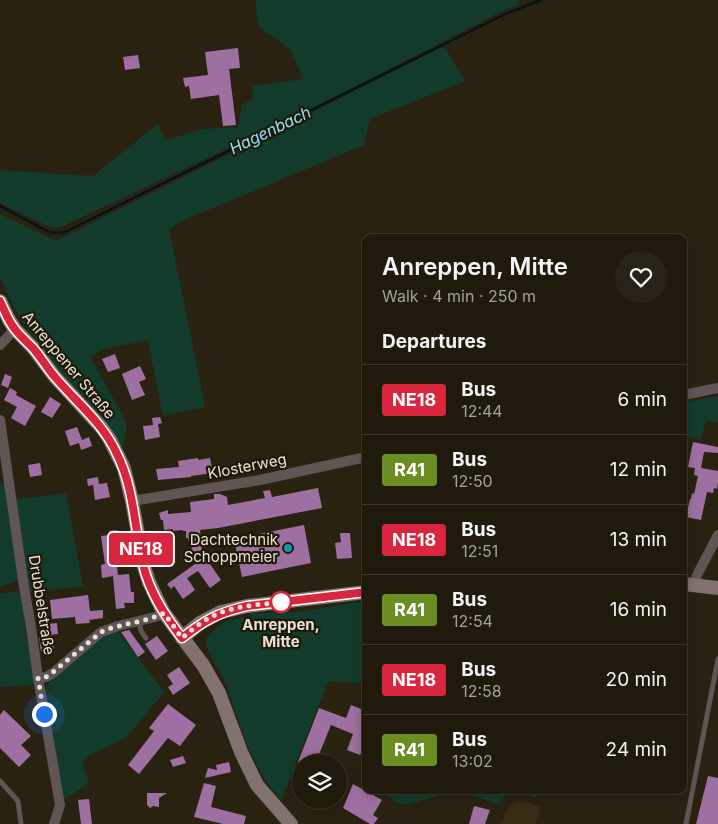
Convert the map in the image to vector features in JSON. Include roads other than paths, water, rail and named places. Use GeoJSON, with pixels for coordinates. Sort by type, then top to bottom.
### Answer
{"type":"FeatureCollection","features":[{"type":"Feature","properties":{"kind":"main road","name":"Anreppener Straße"},"geometry":{"type":"LineString","coordinates":[[0,301],[15,329],[105,432],[124,468],[146,575],[164,613],[203,665],[219,693],[241,752],[257,785],[291,824]]}},
{"type":"Feature","properties":{"kind":"main road"},"geometry":{"type":"LineString","coordinates":[[689,585],[718,588]]}},
{"type":"Feature","properties":{"kind":"main road"},"geometry":{"type":"LineString","coordinates":[[182,638],[200,623],[221,612],[247,606],[362,592]]}},
{"type":"Feature","properties":{"kind":"street"},"geometry":{"type":"LineString","coordinates":[[0,345],[15,329]]}},
{"type":"Feature","properties":{"kind":"street"},"geometry":{"type":"LineString","coordinates":[[687,394],[718,388]]}},
{"type":"Feature","properties":{"kind":"street","name":"Drubbelstraße"},"geometry":{"type":"LineString","coordinates":[[0,420],[38,678],[60,805],[54,824]]}},
{"type":"Feature","properties":{"kind":"street","name":"Klosterweg"},"geometry":{"type":"LineString","coordinates":[[132,501],[260,480],[362,458]]}},
{"type":"Feature","properties":{"kind":"street"},"geometry":{"type":"LineString","coordinates":[[689,585],[697,575],[718,534]]}},
{"type":"Feature","properties":{"kind":"street"},"geometry":{"type":"LineString","coordinates":[[38,678],[46,677],[53,672],[101,632],[109,628],[155,618],[164,613]]}},
{"type":"Feature","properties":{"kind":"lane"},"geometry":{"type":"LineString","coordinates":[[139,621],[141,631],[146,638]]}},
{"type":"Feature","properties":{"kind":"lane"},"geometry":{"type":"LineString","coordinates":[[686,824],[718,659]]}},
{"type":"Feature","properties":{"kind":"lane"},"geometry":{"type":"LineString","coordinates":[[0,781],[18,801],[21,824]]}},
{"type":"Feature","properties":{"kind":"waterway","name":"Hagenbach"},"geometry":{"type":"LineString","coordinates":[[0,206],[49,232],[65,232],[505,14],[541,0]]}},
{"type":"Feature","properties":{"kind":"place","name":"Dachtechnik Schoppmeier"},"geometry":{"type":"Point","coordinates":[288,548]}},
{"type":"Feature","properties":{"kind":"place","name":"Anreppen, Mitte"},"geometry":{"type":"Point","coordinates":[281,602]}}]}
